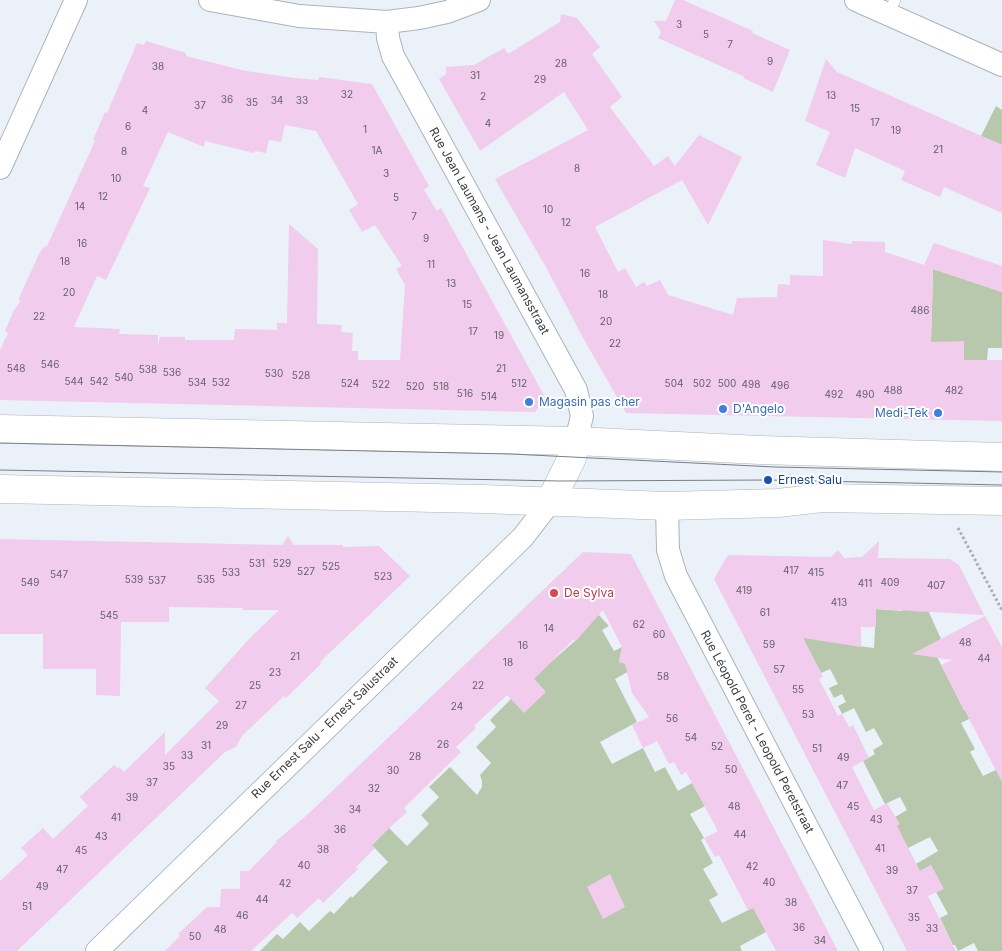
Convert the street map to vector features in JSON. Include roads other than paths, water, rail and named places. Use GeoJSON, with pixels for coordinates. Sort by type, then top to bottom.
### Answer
{"type":"FeatureCollection","features":[{"type":"Feature","properties":{"kind":"main road"},"geometry":{"type":"LineString","coordinates":[[0,429],[576,441],[760,450],[1002,457]]}},
{"type":"Feature","properties":{"kind":"main road"},"geometry":{"type":"LineString","coordinates":[[550,502],[572,458],[576,441]]}},
{"type":"Feature","properties":{"kind":"main road"},"geometry":{"type":"LineString","coordinates":[[0,489],[668,506],[770,504],[822,498],[1002,501]]}},
{"type":"Feature","properties":{"kind":"street"},"geometry":{"type":"LineString","coordinates":[[0,168],[76,0]]}},
{"type":"Feature","properties":{"kind":"street"},"geometry":{"type":"LineString","coordinates":[[210,0],[299,16],[387,22],[448,12],[479,0]]}},
{"type":"Feature","properties":{"kind":"street"},"geometry":{"type":"LineString","coordinates":[[856,0],[891,7],[1002,65]]}},
{"type":"Feature","properties":{"kind":"street","name":"Rue Jean Laumans - Jean Laumansstraat"},"geometry":{"type":"LineString","coordinates":[[387,22],[388,38],[393,56],[576,390],[582,416],[576,441]]}},
{"type":"Feature","properties":{"kind":"street","name":"Rue Ernest Salu - Ernest Salustraat"},"geometry":{"type":"LineString","coordinates":[[97,951],[523,537],[550,502]]}},
{"type":"Feature","properties":{"kind":"street","name":"Rue Léopold Peret - Leopold Peretstraat"},"geometry":{"type":"LineString","coordinates":[[668,506],[668,550],[676,576],[872,951]]}},
{"type":"Feature","properties":{"kind":"tram line"},"geometry":{"type":"LineString","coordinates":[[0,443],[511,454],[775,467],[1002,472]]}},
{"type":"Feature","properties":{"kind":"tram line"},"geometry":{"type":"LineString","coordinates":[[0,470],[560,481],[768,480],[1002,485]]}},
{"type":"Feature","properties":{"kind":"place","name":"Magasin pas cher"},"geometry":{"type":"Point","coordinates":[529,402]}},
{"type":"Feature","properties":{"kind":"place","name":"D'Angelo"},"geometry":{"type":"Point","coordinates":[723,409]}},
{"type":"Feature","properties":{"kind":"place","name":"Medi-Tek"},"geometry":{"type":"Point","coordinates":[938,413]}},
{"type":"Feature","properties":{"kind":"place","name":"Ernest Salu"},"geometry":{"type":"Point","coordinates":[768,480]}},
{"type":"Feature","properties":{"kind":"place","name":"De Sylva"},"geometry":{"type":"Point","coordinates":[554,593]}}]}
